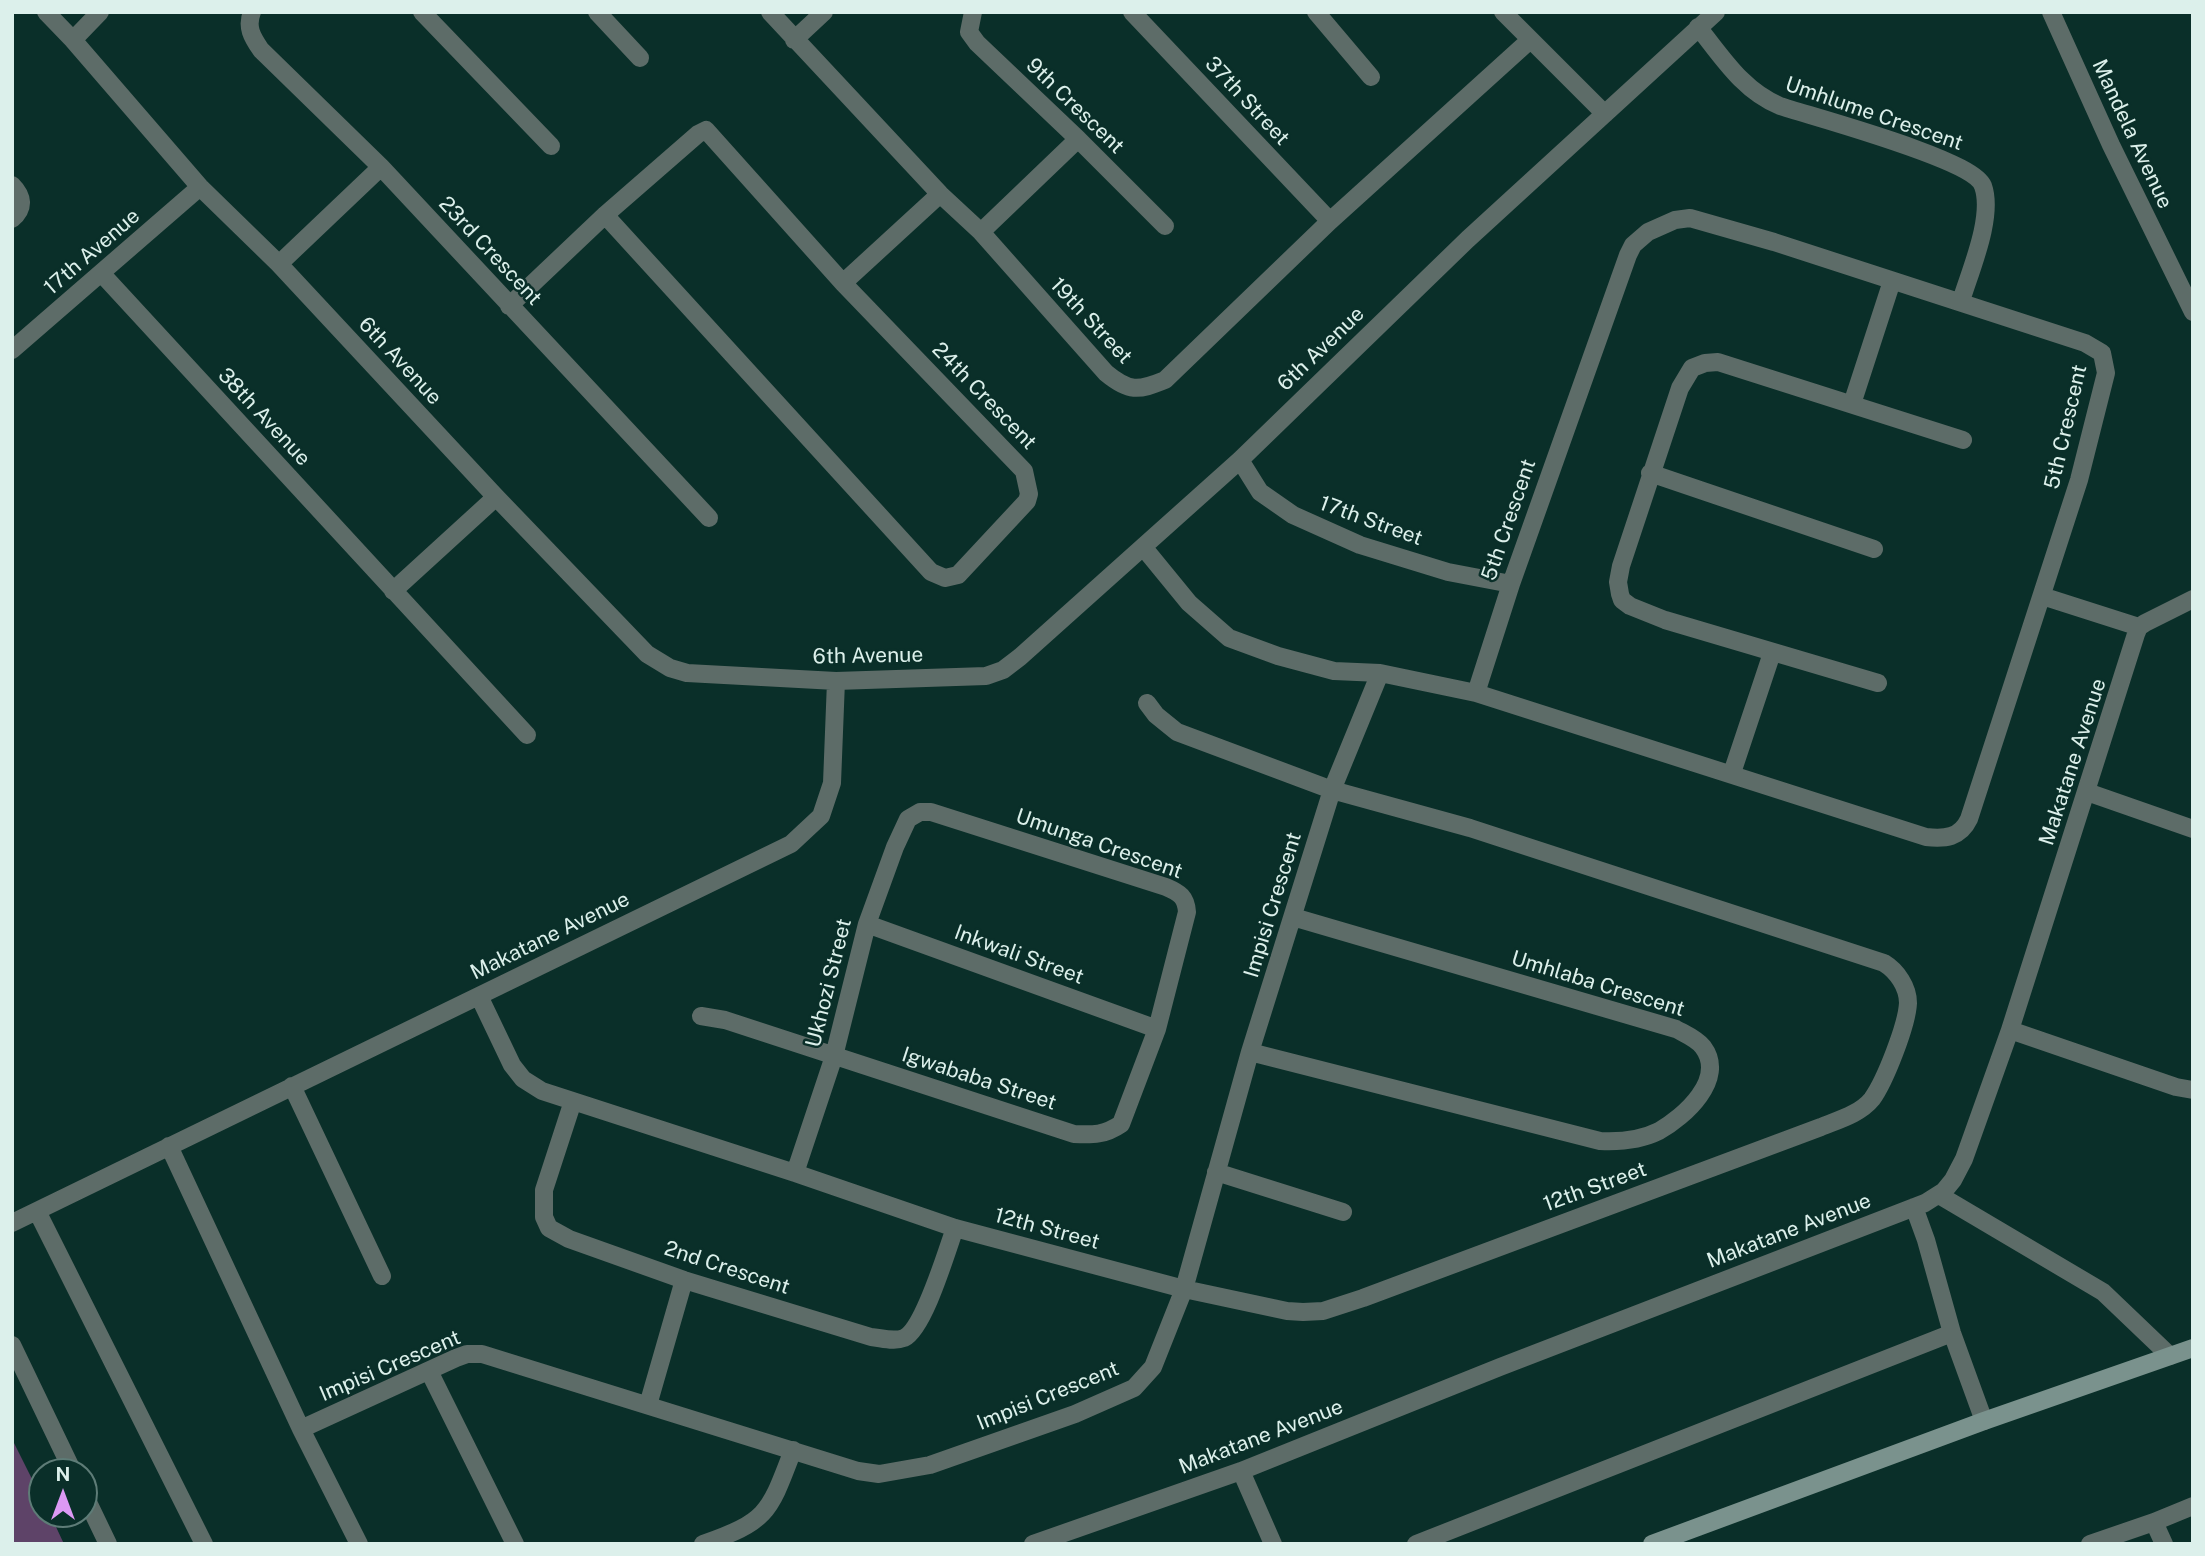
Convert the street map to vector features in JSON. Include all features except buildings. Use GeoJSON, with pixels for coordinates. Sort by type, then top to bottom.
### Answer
{"type":"FeatureCollection","features":[{"type":"Feature","properties":{"kind":"main road"},"geometry":{"type":"LineString","coordinates":[[1652,1544],[1984,1421],[2193,1348]]}},
{"type":"Feature","properties":{"kind":"street","name":"6th Avenue"},"geometry":{"type":"LineString","coordinates":[[46,12],[200,187],[279,264],[629,637],[659,662],[687,673],[835,681],[973,677],[1003,670],[1036,644],[1240,460],[1468,239],[1716,12]]}},
{"type":"Feature","properties":{"kind":"street"},"geometry":{"type":"LineString","coordinates":[[73,40],[100,12]]}},
{"type":"Feature","properties":{"kind":"street"},"geometry":{"type":"LineString","coordinates":[[422,12],[551,146]]}},
{"type":"Feature","properties":{"kind":"street"},"geometry":{"type":"LineString","coordinates":[[597,12],[640,58]]}},
{"type":"Feature","properties":{"kind":"street","name":"19th Street"},"geometry":{"type":"LineString","coordinates":[[770,12],[940,194],[981,232],[1106,373],[1121,385],[1134,389],[1165,380],[1330,221],[1530,40]]}},
{"type":"Feature","properties":{"kind":"street"},"geometry":{"type":"LineString","coordinates":[[794,40],[824,12]]}},
{"type":"Feature","properties":{"kind":"street","name":"9th Crescent"},"geometry":{"type":"LineString","coordinates":[[973,12],[969,33],[977,43],[1165,226]]}},
{"type":"Feature","properties":{"kind":"street","name":"37th Street"},"geometry":{"type":"LineString","coordinates":[[1132,12],[1330,221]]}},
{"type":"Feature","properties":{"kind":"street"},"geometry":{"type":"LineString","coordinates":[[1316,12],[1371,77]]}},
{"type":"Feature","properties":{"kind":"street"},"geometry":{"type":"LineString","coordinates":[[1503,12],[1605,114]]}},
{"type":"Feature","properties":{"kind":"street","name":"Mandela Avenue"},"geometry":{"type":"LineString","coordinates":[[2050,12],[2111,145],[2193,312]]}},
{"type":"Feature","properties":{"kind":"street","name":"23rd Crescent"},"geometry":{"type":"LineString","coordinates":[[247,15],[251,35],[261,50],[381,167],[709,518]]}},
{"type":"Feature","properties":{"kind":"street","name":"Umhlume Crescent"},"geometry":{"type":"LineString","coordinates":[[1699,27],[1741,79],[1762,99],[1935,156],[1975,176],[1984,188],[1985,220],[1961,301]]}},
{"type":"Feature","properties":{"kind":"street","name":"24th Crescent"},"geometry":{"type":"LineString","coordinates":[[509,306],[605,215],[706,130],[843,283],[1024,471],[1029,494],[1027,502],[958,575],[945,578],[931,572],[605,215]]}},
{"type":"Feature","properties":{"kind":"street"},"geometry":{"type":"LineString","coordinates":[[981,232],[1078,139]]}},
{"type":"Feature","properties":{"kind":"street"},"geometry":{"type":"LineString","coordinates":[[279,264],[381,167]]}},
{"type":"Feature","properties":{"kind":"street"},"geometry":{"type":"LineString","coordinates":[[12,185],[21,197],[22,206],[12,219]]}},
{"type":"Feature","properties":{"kind":"street","name":"17th Avenue"},"geometry":{"type":"LineString","coordinates":[[12,350],[102,275],[200,187]]}},
{"type":"Feature","properties":{"kind":"street"},"geometry":{"type":"LineString","coordinates":[[843,283],[940,194]]}},
{"type":"Feature","properties":{"kind":"street","name":"5th Crescent"},"geometry":{"type":"LineString","coordinates":[[1144,548],[1189,603],[1229,638],[1278,656],[1334,671],[1380,673],[1476,693],[1926,837],[1941,839],[1957,834],[1969,819],[2079,480],[2101,398],[2106,373],[2105,361],[2096,348],[2085,343],[1774,242],[1690,218],[1662,225],[1640,238],[1628,255],[1511,584],[1476,693]]}},
{"type":"Feature","properties":{"kind":"street","name":"38th Avenue"},"geometry":{"type":"LineString","coordinates":[[102,275],[527,734]]}},
{"type":"Feature","properties":{"kind":"street"},"geometry":{"type":"LineString","coordinates":[[1852,404],[1892,281]]}},
{"type":"Feature","properties":{"kind":"street"},"geometry":{"type":"LineString","coordinates":[[1878,683],[1665,620],[1622,600],[1618,582],[1620,566],[1650,473],[1680,388],[1689,373],[1697,365],[1718,362],[1963,440]]}},
{"type":"Feature","properties":{"kind":"street","name":"17th Street"},"geometry":{"type":"LineString","coordinates":[[1240,460],[1261,492],[1293,515],[1360,545],[1448,572],[1511,584]]}},
{"type":"Feature","properties":{"kind":"street"},"geometry":{"type":"LineString","coordinates":[[1650,473],[1874,548]]}},
{"type":"Feature","properties":{"kind":"street"},"geometry":{"type":"LineString","coordinates":[[393,591],[496,497]]}},
{"type":"Feature","properties":{"kind":"street"},"geometry":{"type":"LineString","coordinates":[[2042,596],[2139,627],[2193,599]]}},
{"type":"Feature","properties":{"kind":"street","name":"Makatane Avenue"},"geometry":{"type":"LineString","coordinates":[[1033,1544],[1241,1471],[1939,1195],[1953,1180],[1964,1159],[2010,1030],[2139,627]]}},
{"type":"Feature","properties":{"kind":"street"},"geometry":{"type":"LineString","coordinates":[[1731,773],[1772,653]]}},
{"type":"Feature","properties":{"kind":"street","name":"Impisi Crescent"},"geometry":{"type":"LineString","coordinates":[[301,1429],[467,1354],[482,1354],[858,1471],[879,1474],[930,1465],[1075,1414],[1134,1388],[1145,1378],[1160,1354],[1184,1289],[1250,1052],[1332,790],[1380,673]]}},
{"type":"Feature","properties":{"kind":"street","name":"Makatane Avenue"},"geometry":{"type":"LineString","coordinates":[[12,1223],[791,844],[821,817],[832,783],[835,681]]}},
{"type":"Feature","properties":{"kind":"street","name":"12th Street"},"geometry":{"type":"LineString","coordinates":[[479,996],[503,1049],[523,1079],[542,1090],[955,1228],[1184,1289],[1287,1311],[1322,1311],[1332,1308],[1841,1119],[1872,1099],[1895,1051],[1907,1010],[1907,994],[1899,977],[1884,963],[1483,832],[1332,790],[1177,732],[1156,715],[1147,703]]}},
{"type":"Feature","properties":{"kind":"street"},"geometry":{"type":"LineString","coordinates":[[2087,792],[2193,829]]}},
{"type":"Feature","properties":{"kind":"street","name":"Ukhozi Street"},"geometry":{"type":"LineString","coordinates":[[795,1173],[834,1056],[867,924],[908,819],[920,812]]}},
{"type":"Feature","properties":{"kind":"street","name":"Umunga Crescent"},"geometry":{"type":"LineString","coordinates":[[920,812],[931,812],[1180,893],[1186,901],[1187,912],[1157,1029],[1121,1124],[1111,1131]]}},
{"type":"Feature","properties":{"kind":"street","name":"Umhlaba Crescent"},"geometry":{"type":"LineString","coordinates":[[1250,1052],[1600,1141],[1638,1139],[1658,1132],[1693,1104],[1701,1095],[1707,1080],[1708,1058],[1702,1046],[1676,1029],[1293,917]]}},
{"type":"Feature","properties":{"kind":"street","name":"Inkwali Street"},"geometry":{"type":"LineString","coordinates":[[867,924],[1157,1029]]}},
{"type":"Feature","properties":{"kind":"street","name":"Igwababa Street"},"geometry":{"type":"LineString","coordinates":[[701,1016],[725,1020],[1074,1134],[1095,1135],[1111,1131]]}},
{"type":"Feature","properties":{"kind":"street"},"geometry":{"type":"LineString","coordinates":[[2010,1030],[2176,1087],[2193,1090]]}},
{"type":"Feature","properties":{"kind":"street"},"geometry":{"type":"LineString","coordinates":[[292,1086],[382,1276]]}},
{"type":"Feature","properties":{"kind":"street","name":"2nd Crescent"},"geometry":{"type":"LineString","coordinates":[[573,1101],[544,1190],[544,1217],[549,1228],[569,1239],[684,1280],[871,1337],[895,1340],[906,1337],[922,1318],[955,1228]]}},
{"type":"Feature","properties":{"kind":"street"},"geometry":{"type":"LineString","coordinates":[[169,1146],[301,1429],[359,1544]]}},
{"type":"Feature","properties":{"kind":"street"},"geometry":{"type":"LineString","coordinates":[[1216,1172],[1343,1212]]}},
{"type":"Feature","properties":{"kind":"street"},"geometry":{"type":"LineString","coordinates":[[1939,1195],[2103,1292],[2170,1356]]}},
{"type":"Feature","properties":{"kind":"street"},"geometry":{"type":"LineString","coordinates":[[1914,1207],[1952,1334],[1984,1421]]}},
{"type":"Feature","properties":{"kind":"street"},"geometry":{"type":"LineString","coordinates":[[37,1211],[204,1544]]}},
{"type":"Feature","properties":{"kind":"street"},"geometry":{"type":"LineString","coordinates":[[648,1405],[684,1280]]}},
{"type":"Feature","properties":{"kind":"street"},"geometry":{"type":"LineString","coordinates":[[1416,1544],[1952,1334]]}},
{"type":"Feature","properties":{"kind":"street"},"geometry":{"type":"LineString","coordinates":[[12,1345],[66,1458]]}},
{"type":"Feature","properties":{"kind":"street"},"geometry":{"type":"LineString","coordinates":[[429,1371],[515,1544]]}},
{"type":"Feature","properties":{"kind":"street"},"geometry":{"type":"LineString","coordinates":[[703,1544],[739,1531],[762,1516],[776,1494],[793,1450]]}},
{"type":"Feature","properties":{"kind":"street"},"geometry":{"type":"LineString","coordinates":[[1241,1471],[1273,1544]]}},
{"type":"Feature","properties":{"kind":"street"},"geometry":{"type":"LineString","coordinates":[[2090,1544],[2193,1506]]}},
{"type":"Feature","properties":{"kind":"street"},"geometry":{"type":"LineString","coordinates":[[2154,1522],[2164,1544]]}},
{"type":"Feature","properties":{"kind":"street"},"geometry":{"type":"LineString","coordinates":[[98,1523],[108,1544]]}},
{"type":"Feature","properties":{"kind":"shaded area"},"geometry":{"type":"Polygon","coordinates":[[[12,1439],[28,1471],[28,1528],[57,1528],[64,1544],[12,1544],[12,1439]]]}}]}
